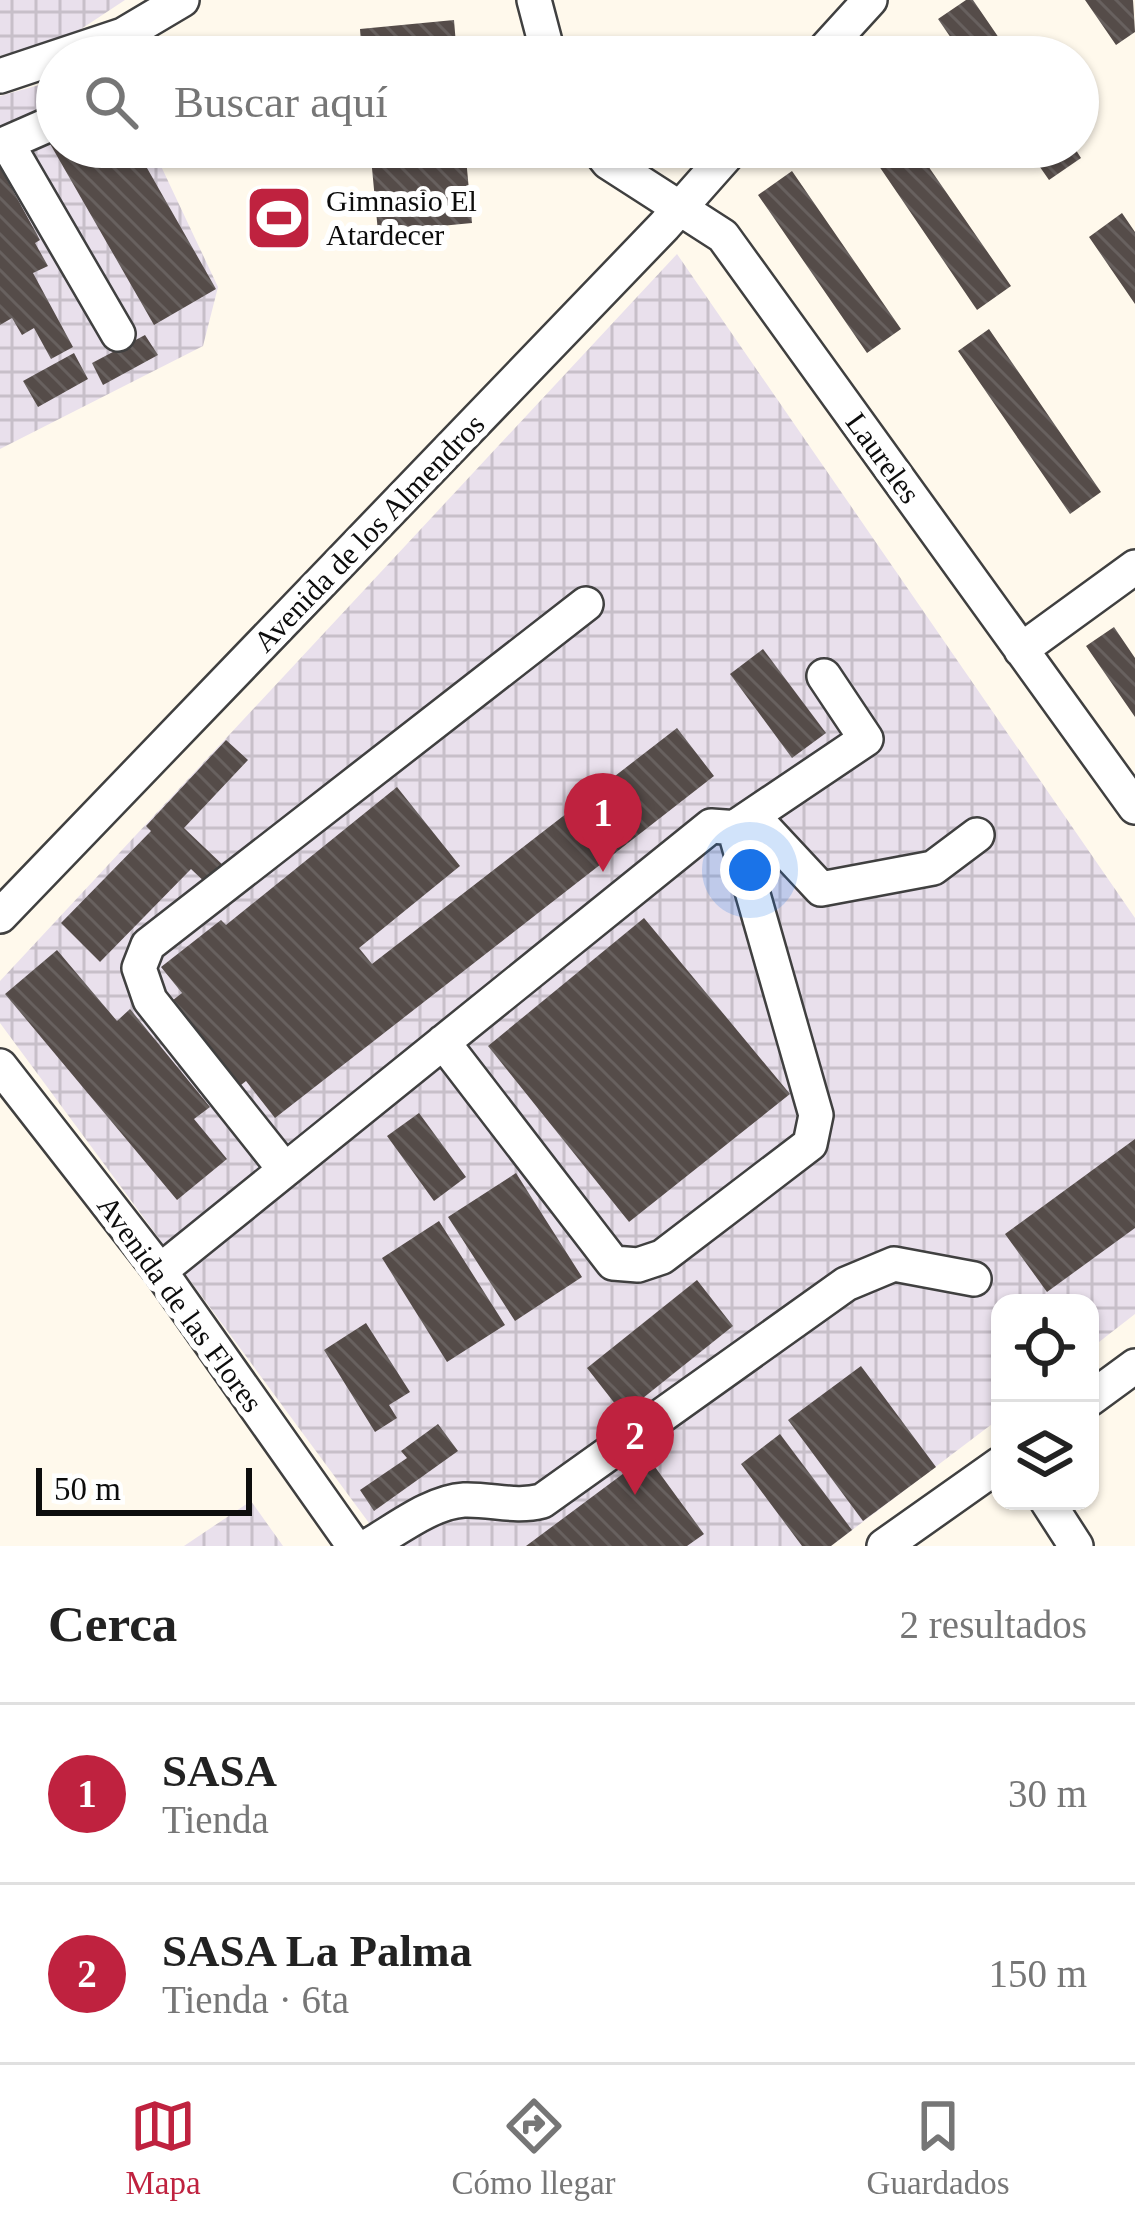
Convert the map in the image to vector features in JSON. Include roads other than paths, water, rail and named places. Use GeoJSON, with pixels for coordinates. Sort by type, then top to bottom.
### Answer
{"type":"FeatureCollection","features":[{"type":"Feature","properties":{"kind":"street"},"geometry":{"type":"LineString","coordinates":[[120,36],[182,0]]}},
{"type":"Feature","properties":{"kind":"street"},"geometry":{"type":"LineString","coordinates":[[534,0],[544,36]]}},
{"type":"Feature","properties":{"kind":"street"},"geometry":{"type":"LineString","coordinates":[[837,36],[870,0]]}},
{"type":"Feature","properties":{"kind":"street"},"geometry":{"type":"LineString","coordinates":[[0,76],[36,64]]}},
{"type":"Feature","properties":{"kind":"street"},"geometry":{"type":"LineString","coordinates":[[36,131],[4,145],[118,334]]}},
{"type":"Feature","properties":{"kind":"street","name":"Laureles"},"geometry":{"type":"LineString","coordinates":[[617,168],[723,236],[1135,807]]}},
{"type":"Feature","properties":{"kind":"street","name":"Avenida de los Almendros"},"geometry":{"type":"LineString","coordinates":[[0,916],[715,168]]}},
{"type":"Feature","properties":{"kind":"street"},"geometry":{"type":"LineString","coordinates":[[1021,650],[1135,567]]}},
{"type":"Feature","properties":{"kind":"street"},"geometry":{"type":"LineString","coordinates":[[285,1170],[150,1000],[139,968],[148,945],[586,604]]}},
{"type":"Feature","properties":{"kind":"street"},"geometry":{"type":"LineString","coordinates":[[734,828],[866,739],[824,676]]}},
{"type":"Feature","properties":{"kind":"street"},"geometry":{"type":"LineString","coordinates":[[160,1271],[711,826],[766,830],[821,889],[933,868],[976,835]]}},
{"type":"Feature","properties":{"kind":"street"},"geometry":{"type":"LineString","coordinates":[[443,1042],[613,1263],[638,1265],[662,1257],[810,1144],[817,1115],[734,828]]}},
{"type":"Feature","properties":{"kind":"street","name":"Avenida de las Flores"},"geometry":{"type":"LineString","coordinates":[[0,1066],[160,1271],[354,1546]]}},
{"type":"Feature","properties":{"kind":"street"},"geometry":{"type":"LineString","coordinates":[[368,1546],[428,1512],[461,1500],[523,1506],[542,1501],[846,1284],[894,1264],[974,1279]]}},
{"type":"Feature","properties":{"kind":"street"},"geometry":{"type":"LineString","coordinates":[[1099,1392],[1135,1366]]}},
{"type":"Feature","properties":{"kind":"street"},"geometry":{"type":"LineString","coordinates":[[884,1546],[991,1470]]}},
{"type":"Feature","properties":{"kind":"street"},"geometry":{"type":"LineString","coordinates":[[1053,1510],[1076,1546]]}},
{"type":"Feature","properties":{"kind":"place","name":"Gimnasio El Atardecer"},"geometry":{"type":"Point","coordinates":[279,218]}},
{"type":"Feature","properties":{"kind":"place","name":"SASA"},"geometry":{"type":"Point","coordinates":[603,872]}},
{"type":"Feature","properties":{"kind":"place","name":"SASA La Palma"},"geometry":{"type":"Point","coordinates":[635,1495]}}]}
